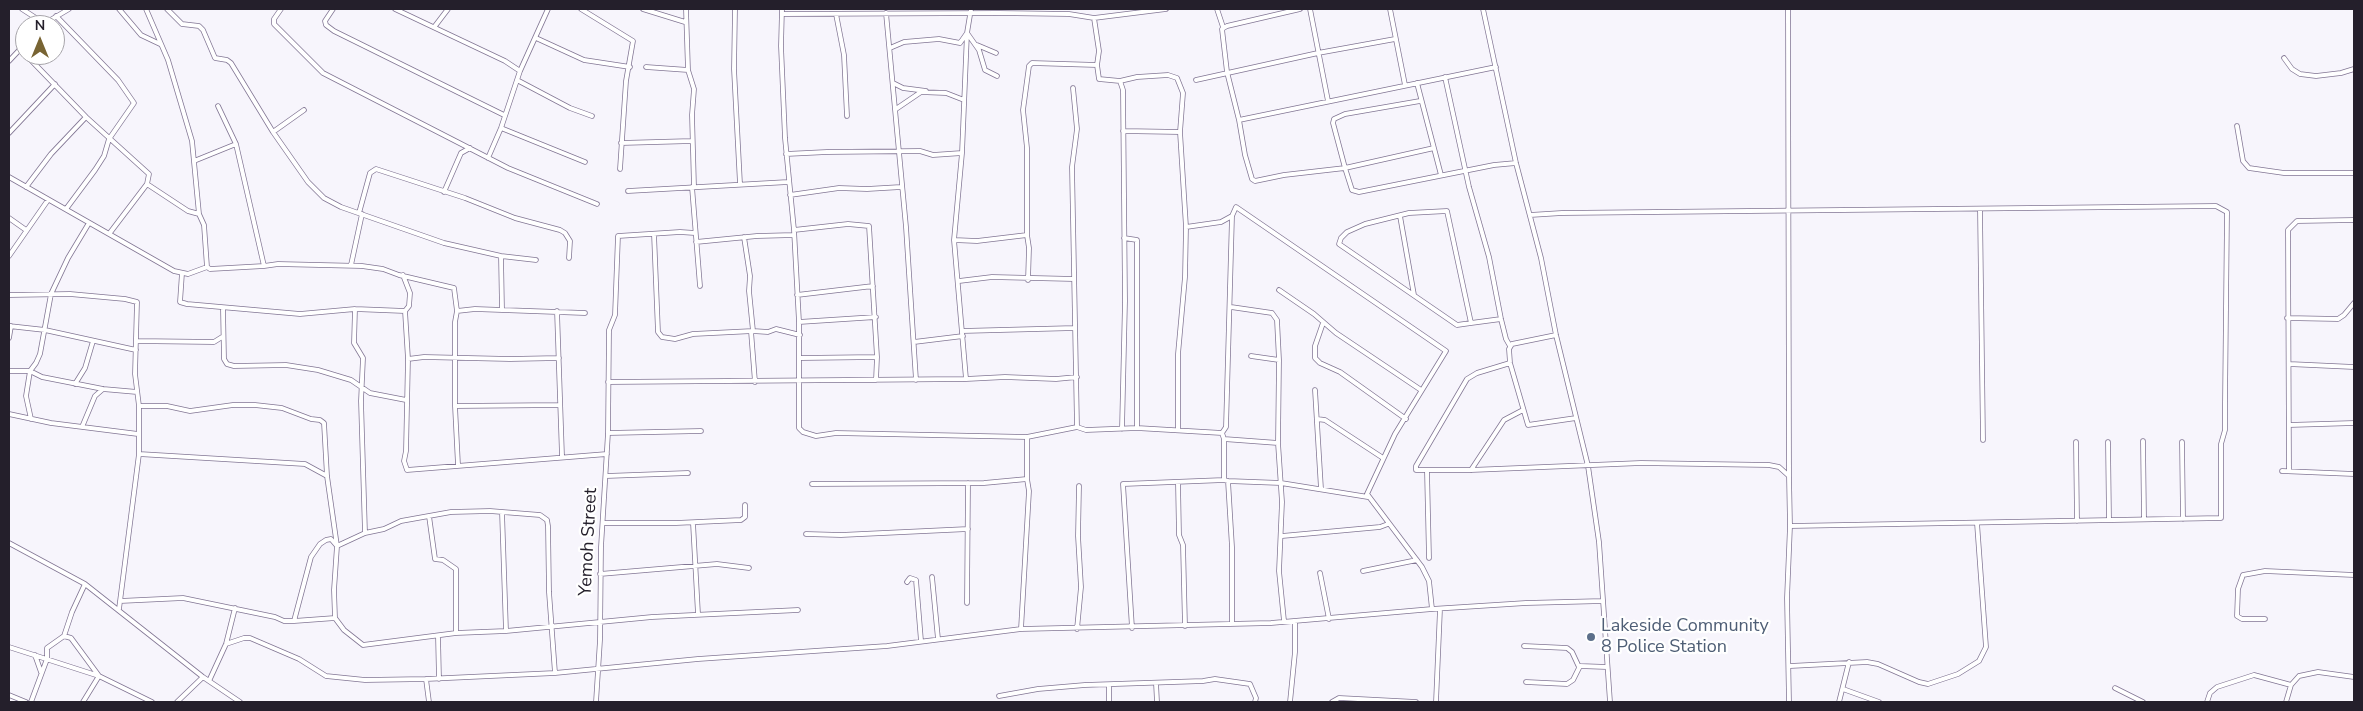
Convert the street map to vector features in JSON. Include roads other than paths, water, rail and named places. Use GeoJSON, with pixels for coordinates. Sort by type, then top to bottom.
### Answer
{"type":"FeatureCollection","features":[{"type":"Feature","properties":{"kind":"street"},"geometry":{"type":"LineString","coordinates":[[58,15],[69,9]]}},
{"type":"Feature","properties":{"kind":"street"},"geometry":{"type":"LineString","coordinates":[[119,9],[140,34],[160,44]]}},
{"type":"Feature","properties":{"kind":"street"},"geometry":{"type":"LineString","coordinates":[[146,9],[168,60],[192,141],[200,214],[204,225],[207,267]]}},
{"type":"Feature","properties":{"kind":"street"},"geometry":{"type":"LineString","coordinates":[[166,9],[182,24],[195,25],[204,30],[216,58],[227,60],[231,63],[273,132],[317,192],[330,202],[444,243],[501,256],[536,260]]}},
{"type":"Feature","properties":{"kind":"street"},"geometry":{"type":"LineString","coordinates":[[281,9],[274,18],[274,24],[323,73],[488,158],[597,204]]}},
{"type":"Feature","properties":{"kind":"street"},"geometry":{"type":"LineString","coordinates":[[333,9],[325,21],[326,25],[334,30],[504,115]]}},
{"type":"Feature","properties":{"kind":"street"},"geometry":{"type":"LineString","coordinates":[[395,9],[435,26],[505,61],[520,71]]}},
{"type":"Feature","properties":{"kind":"street"},"geometry":{"type":"LineString","coordinates":[[435,26],[448,9]]}},
{"type":"Feature","properties":{"kind":"street"},"geometry":{"type":"LineString","coordinates":[[488,158],[501,128],[520,71],[548,9]]}},
{"type":"Feature","properties":{"kind":"street"},"geometry":{"type":"LineString","coordinates":[[581,9],[631,38],[633,45],[626,80],[620,169]]}},
{"type":"Feature","properties":{"kind":"street"},"geometry":{"type":"LineString","coordinates":[[643,9],[685,22]]}},
{"type":"Feature","properties":{"kind":"street"},"geometry":{"type":"LineString","coordinates":[[686,9],[688,70],[694,89],[693,187],[700,286]]}},
{"type":"Feature","properties":{"kind":"street"},"geometry":{"type":"LineString","coordinates":[[735,9],[734,68],[740,184]]}},
{"type":"Feature","properties":{"kind":"street"},"geometry":{"type":"LineString","coordinates":[[782,9],[781,54],[786,154],[800,322],[799,428],[808,434],[1027,437],[1077,427],[1086,430],[1137,428],[1222,433]]}},
{"type":"Feature","properties":{"kind":"street"},"geometry":{"type":"LineString","coordinates":[[782,14],[971,11],[1068,14],[1094,18],[1166,9]]}},
{"type":"Feature","properties":{"kind":"street"},"geometry":{"type":"LineString","coordinates":[[1217,9],[1223,27],[1227,72],[1240,120],[1245,156],[1250,175],[1255,181],[1284,175],[1345,168],[1434,148]]}},
{"type":"Feature","properties":{"kind":"street"},"geometry":{"type":"LineString","coordinates":[[1223,27],[1300,9]]}},
{"type":"Feature","properties":{"kind":"street"},"geometry":{"type":"LineString","coordinates":[[1310,9],[1328,101]]}},
{"type":"Feature","properties":{"kind":"street"},"geometry":{"type":"LineString","coordinates":[[1390,9],[1405,85]]}},
{"type":"Feature","properties":{"kind":"street"},"geometry":{"type":"LineString","coordinates":[[1483,9],[1516,162],[1588,466],[1597,524],[1610,702]]}},
{"type":"Feature","properties":{"kind":"street"},"geometry":{"type":"LineString","coordinates":[[1788,9],[1790,526],[1787,598],[1790,666],[1789,702]]}},
{"type":"Feature","properties":{"kind":"street"},"geometry":{"type":"LineString","coordinates":[[966,379],[954,240],[962,153],[967,33],[971,11]]}},
{"type":"Feature","properties":{"kind":"street"},"geometry":{"type":"LineString","coordinates":[[886,13],[896,109],[916,380]]}},
{"type":"Feature","properties":{"kind":"street"},"geometry":{"type":"LineString","coordinates":[[836,14],[844,55],[847,116]]}},
{"type":"Feature","properties":{"kind":"street"},"geometry":{"type":"LineString","coordinates":[[1094,18],[1099,51],[1097,64],[1099,80],[1120,81],[1159,75],[1177,78],[1183,94],[1180,132],[1186,227],[1185,287],[1178,354],[1178,430]]}},
{"type":"Feature","properties":{"kind":"street"},"geometry":{"type":"LineString","coordinates":[[65,25],[118,80],[134,103],[109,139],[104,156],[84,188],[66,209]]}},
{"type":"Feature","properties":{"kind":"street"},"geometry":{"type":"LineString","coordinates":[[967,33],[979,47],[996,53]]}},
{"type":"Feature","properties":{"kind":"street"},"geometry":{"type":"LineString","coordinates":[[890,48],[904,42],[939,39],[960,43],[967,33]]}},
{"type":"Feature","properties":{"kind":"street"},"geometry":{"type":"LineString","coordinates":[[536,38],[584,60],[630,67]]}},
{"type":"Feature","properties":{"kind":"street"},"geometry":{"type":"LineString","coordinates":[[1196,80],[1318,53],[1395,39]]}},
{"type":"Feature","properties":{"kind":"street"},"geometry":{"type":"LineString","coordinates":[[976,44],[985,70],[996,76]]}},
{"type":"Feature","properties":{"kind":"street"},"geometry":{"type":"LineString","coordinates":[[2284,58],[2300,74],[2316,76],[2354,69]]}},
{"type":"Feature","properties":{"kind":"street"},"geometry":{"type":"LineString","coordinates":[[1028,280],[1029,248],[1023,110],[1029,66],[1032,63],[1097,64]]}},
{"type":"Feature","properties":{"kind":"street"},"geometry":{"type":"LineString","coordinates":[[35,65],[86,117],[146,171],[150,177],[147,184],[109,234]]}},
{"type":"Feature","properties":{"kind":"street"},"geometry":{"type":"LineString","coordinates":[[646,67],[688,70]]}},
{"type":"Feature","properties":{"kind":"street"},"geometry":{"type":"LineString","coordinates":[[1240,120],[1496,68]]}},
{"type":"Feature","properties":{"kind":"street"},"geometry":{"type":"LineString","coordinates":[[1445,77],[1489,257],[1501,319],[1506,339],[1510,346],[1510,363],[1528,425],[1534,426],[1576,418]]}},
{"type":"Feature","properties":{"kind":"street"},"geometry":{"type":"LineString","coordinates":[[517,80],[570,108],[592,116]]}},
{"type":"Feature","properties":{"kind":"street"},"geometry":{"type":"LineString","coordinates":[[1120,81],[1123,90],[1124,238],[1122,429]]}},
{"type":"Feature","properties":{"kind":"street"},"geometry":{"type":"LineString","coordinates":[[893,82],[903,88],[921,89],[927,92]]}},
{"type":"Feature","properties":{"kind":"street"},"geometry":{"type":"LineString","coordinates":[[1417,83],[1441,175]]}},
{"type":"Feature","properties":{"kind":"street"},"geometry":{"type":"LineString","coordinates":[[9,133],[55,84]]}},
{"type":"Feature","properties":{"kind":"street"},"geometry":{"type":"LineString","coordinates":[[1073,88],[1077,129],[1072,167],[1077,427]]}},
{"type":"Feature","properties":{"kind":"street"},"geometry":{"type":"LineString","coordinates":[[896,109],[917,94],[927,92],[946,92],[964,100]]}},
{"type":"Feature","properties":{"kind":"street"},"geometry":{"type":"LineString","coordinates":[[1420,100],[1345,114],[1334,119],[1333,124],[1352,190],[1360,192],[1516,162]]}},
{"type":"Feature","properties":{"kind":"street"},"geometry":{"type":"LineString","coordinates":[[218,106],[236,144],[264,266]]}},
{"type":"Feature","properties":{"kind":"street"},"geometry":{"type":"LineString","coordinates":[[273,132],[304,110]]}},
{"type":"Feature","properties":{"kind":"street"},"geometry":{"type":"LineString","coordinates":[[26,188],[50,154],[86,117]]}},
{"type":"Feature","properties":{"kind":"street"},"geometry":{"type":"LineString","coordinates":[[2237,126],[2244,162],[2249,168],[2284,173],[2354,173]]}},
{"type":"Feature","properties":{"kind":"street"},"geometry":{"type":"LineString","coordinates":[[501,128],[585,162]]}},
{"type":"Feature","properties":{"kind":"street"},"geometry":{"type":"LineString","coordinates":[[1123,131],[1180,132]]}},
{"type":"Feature","properties":{"kind":"street"},"geometry":{"type":"LineString","coordinates":[[621,143],[692,141]]}},
{"type":"Feature","properties":{"kind":"street"},"geometry":{"type":"LineString","coordinates":[[194,161],[236,144]]}},
{"type":"Feature","properties":{"kind":"street"},"geometry":{"type":"LineString","coordinates":[[444,192],[461,153],[470,148]]}},
{"type":"Feature","properties":{"kind":"street"},"geometry":{"type":"LineString","coordinates":[[786,154],[920,151],[933,155],[962,153]]}},
{"type":"Feature","properties":{"kind":"street"},"geometry":{"type":"LineString","coordinates":[[350,266],[370,173],[376,169],[565,233],[570,241],[569,258]]}},
{"type":"Feature","properties":{"kind":"street"},"geometry":{"type":"LineString","coordinates":[[9,177],[128,244],[152,260],[182,273],[195,273],[207,267],[210,269],[278,264],[350,266],[383,269],[454,288],[457,311],[455,322],[455,406],[458,465]]}},
{"type":"Feature","properties":{"kind":"street"},"geometry":{"type":"LineString","coordinates":[[628,191],[788,182]]}},
{"type":"Feature","properties":{"kind":"street"},"geometry":{"type":"LineString","coordinates":[[147,184],[188,211],[200,214]]}},
{"type":"Feature","properties":{"kind":"street"},"geometry":{"type":"LineString","coordinates":[[790,194],[839,188],[867,189],[901,186]]}},
{"type":"Feature","properties":{"kind":"street"},"geometry":{"type":"LineString","coordinates":[[9,256],[48,200]]}},
{"type":"Feature","properties":{"kind":"street"},"geometry":{"type":"LineString","coordinates":[[1530,215],[1789,210],[2216,206],[2227,212],[2225,430],[2221,444],[2222,516],[2183,519],[1790,526]]}},
{"type":"Feature","properties":{"kind":"street"},"geometry":{"type":"LineString","coordinates":[[1232,624],[1232,547],[1222,433],[1226,427],[1231,307],[1232,216],[1234,209],[1239,208],[1446,351],[1382,458],[1367,490],[1368,497],[1417,560],[1429,581],[1432,609]]}},
{"type":"Feature","properties":{"kind":"street"},"geometry":{"type":"LineString","coordinates":[[1980,209],[1983,440]]}},
{"type":"Feature","properties":{"kind":"street"},"geometry":{"type":"LineString","coordinates":[[1471,323],[1447,211],[1400,216],[1365,224],[1351,229],[1341,238],[1339,244],[1457,325],[1501,319]]}},
{"type":"Feature","properties":{"kind":"street"},"geometry":{"type":"LineString","coordinates":[[1186,227],[1221,222],[1232,216]]}},
{"type":"Feature","properties":{"kind":"street"},"geometry":{"type":"LineString","coordinates":[[1400,216],[1414,295]]}},
{"type":"Feature","properties":{"kind":"street"},"geometry":{"type":"LineString","coordinates":[[9,218],[26,230]]}},
{"type":"Feature","properties":{"kind":"street"},"geometry":{"type":"LineString","coordinates":[[2289,471],[2288,230],[2297,221],[2354,220]]}},
{"type":"Feature","properties":{"kind":"street"},"geometry":{"type":"LineString","coordinates":[[31,419],[26,396],[30,371],[40,354],[51,294],[68,258],[89,223]]}},
{"type":"Feature","properties":{"kind":"street"},"geometry":{"type":"LineString","coordinates":[[696,242],[794,233],[848,224],[869,226],[878,357],[876,380]]}},
{"type":"Feature","properties":{"kind":"street"},"geometry":{"type":"LineString","coordinates":[[695,233],[654,234],[660,335],[675,339],[693,334],[768,332],[780,329],[800,335]]}},
{"type":"Feature","properties":{"kind":"street","name":"Yemoh Street"},"geometry":{"type":"LineString","coordinates":[[596,702],[600,574],[608,433],[609,330],[615,316],[618,236],[654,234]]}},
{"type":"Feature","properties":{"kind":"street"},"geometry":{"type":"LineString","coordinates":[[954,240],[978,241],[1027,235]]}},
{"type":"Feature","properties":{"kind":"street"},"geometry":{"type":"LineString","coordinates":[[744,237],[750,276],[748,291],[755,382]]}},
{"type":"Feature","properties":{"kind":"street"},"geometry":{"type":"LineString","coordinates":[[1124,238],[1137,240],[1137,428]]}},
{"type":"Feature","properties":{"kind":"street"},"geometry":{"type":"LineString","coordinates":[[501,256],[502,310]]}},
{"type":"Feature","properties":{"kind":"street"},"geometry":{"type":"LineString","coordinates":[[182,273],[180,302],[223,308],[300,314],[355,309],[405,311]]}},
{"type":"Feature","properties":{"kind":"street"},"geometry":{"type":"LineString","coordinates":[[403,275],[410,293],[409,306],[405,311],[408,359],[404,461],[406,468],[411,471],[458,465],[607,454]]}},
{"type":"Feature","properties":{"kind":"street"},"geometry":{"type":"LineString","coordinates":[[959,281],[992,277],[1028,280],[1074,279]]}},
{"type":"Feature","properties":{"kind":"street"},"geometry":{"type":"LineString","coordinates":[[797,295],[873,286]]}},
{"type":"Feature","properties":{"kind":"street"},"geometry":{"type":"LineString","coordinates":[[1279,290],[1323,323],[1421,390]]}},
{"type":"Feature","properties":{"kind":"street"},"geometry":{"type":"LineString","coordinates":[[9,295],[51,294],[125,299],[137,302],[136,350],[139,454],[119,609]]}},
{"type":"Feature","properties":{"kind":"street"},"geometry":{"type":"LineString","coordinates":[[2287,318],[2338,319],[2354,303]]}},
{"type":"Feature","properties":{"kind":"street"},"geometry":{"type":"LineString","coordinates":[[1231,307],[1272,313],[1276,316],[1279,360],[1278,443],[1282,536],[1279,571],[1284,621]]}},
{"type":"Feature","properties":{"kind":"street"},"geometry":{"type":"LineString","coordinates":[[223,308],[222,337],[224,358],[227,364],[234,366],[286,365],[318,370],[361,386],[370,393],[406,400]]}},
{"type":"Feature","properties":{"kind":"street"},"geometry":{"type":"LineString","coordinates":[[355,309],[354,343],[363,358],[361,386],[364,533]]}},
{"type":"Feature","properties":{"kind":"street"},"geometry":{"type":"LineString","coordinates":[[457,311],[502,310],[585,313]]}},
{"type":"Feature","properties":{"kind":"street"},"geometry":{"type":"LineString","coordinates":[[557,311],[562,456]]}},
{"type":"Feature","properties":{"kind":"street"},"geometry":{"type":"LineString","coordinates":[[800,322],[876,317]]}},
{"type":"Feature","properties":{"kind":"street"},"geometry":{"type":"LineString","coordinates":[[1323,323],[1315,346],[1315,358],[1320,363],[1340,372],[1406,419]]}},
{"type":"Feature","properties":{"kind":"street"},"geometry":{"type":"LineString","coordinates":[[9,338],[10,326],[44,330],[136,350]]}},
{"type":"Feature","properties":{"kind":"street"},"geometry":{"type":"LineString","coordinates":[[962,330],[1074,328]]}},
{"type":"Feature","properties":{"kind":"street"},"geometry":{"type":"LineString","coordinates":[[1510,346],[1556,335]]}},
{"type":"Feature","properties":{"kind":"street"},"geometry":{"type":"LineString","coordinates":[[914,342],[963,336]]}},
{"type":"Feature","properties":{"kind":"street"},"geometry":{"type":"LineString","coordinates":[[136,341],[214,342],[222,337]]}},
{"type":"Feature","properties":{"kind":"street"},"geometry":{"type":"LineString","coordinates":[[75,384],[85,368],[93,340]]}},
{"type":"Feature","properties":{"kind":"street"},"geometry":{"type":"LineString","coordinates":[[1251,356],[1279,360]]}},
{"type":"Feature","properties":{"kind":"street"},"geometry":{"type":"LineString","coordinates":[[408,359],[456,357],[510,360],[559,358]]}},
{"type":"Feature","properties":{"kind":"street"},"geometry":{"type":"LineString","coordinates":[[801,358],[878,357]]}},
{"type":"Feature","properties":{"kind":"street"},"geometry":{"type":"LineString","coordinates":[[1510,363],[1477,373],[1468,379],[1416,466],[1416,470],[1471,470],[1641,463],[1769,465],[1779,467],[1789,476]]}},
{"type":"Feature","properties":{"kind":"street"},"geometry":{"type":"LineString","coordinates":[[2289,364],[2354,366]]}},
{"type":"Feature","properties":{"kind":"street"},"geometry":{"type":"LineString","coordinates":[[9,371],[30,371],[42,377],[75,384],[137,392]]}},
{"type":"Feature","properties":{"kind":"street"},"geometry":{"type":"LineString","coordinates":[[608,382],[916,380],[1005,377],[1056,379],[1077,377]]}},
{"type":"Feature","properties":{"kind":"street"},"geometry":{"type":"LineString","coordinates":[[82,427],[94,396],[103,389]]}},
{"type":"Feature","properties":{"kind":"street"},"geometry":{"type":"LineString","coordinates":[[1315,390],[1321,489]]}},
{"type":"Feature","properties":{"kind":"street"},"geometry":{"type":"LineString","coordinates":[[139,406],[167,406],[190,411],[244,404],[282,408],[311,419],[320,420],[326,429],[327,476],[337,546],[334,590],[335,618],[344,630],[363,646],[456,633],[506,631],[600,621],[698,614],[798,610]]}},
{"type":"Feature","properties":{"kind":"street"},"geometry":{"type":"LineString","coordinates":[[455,406],[560,405]]}},
{"type":"Feature","properties":{"kind":"street"},"geometry":{"type":"LineString","coordinates":[[1471,470],[1504,420],[1523,410]]}},
{"type":"Feature","properties":{"kind":"street"},"geometry":{"type":"LineString","coordinates":[[9,414],[82,427],[138,434]]}},
{"type":"Feature","properties":{"kind":"street"},"geometry":{"type":"LineString","coordinates":[[1317,420],[1325,420],[1382,458]]}},
{"type":"Feature","properties":{"kind":"street"},"geometry":{"type":"LineString","coordinates":[[2289,425],[2354,423]]}},
{"type":"Feature","properties":{"kind":"street"},"geometry":{"type":"LineString","coordinates":[[608,433],[701,431]]}},
{"type":"Feature","properties":{"kind":"street"},"geometry":{"type":"LineString","coordinates":[[1021,629],[1029,491],[1027,480],[1027,437]]}},
{"type":"Feature","properties":{"kind":"street"},"geometry":{"type":"LineString","coordinates":[[1224,440],[1278,443]]}},
{"type":"Feature","properties":{"kind":"street"},"geometry":{"type":"LineString","coordinates":[[2144,441],[2144,519]]}},
{"type":"Feature","properties":{"kind":"street"},"geometry":{"type":"LineString","coordinates":[[2076,442],[2077,521]]}},
{"type":"Feature","properties":{"kind":"street"},"geometry":{"type":"LineString","coordinates":[[2108,442],[2109,520]]}},
{"type":"Feature","properties":{"kind":"street"},"geometry":{"type":"LineString","coordinates":[[2182,442],[2183,519]]}},
{"type":"Feature","properties":{"kind":"street"},"geometry":{"type":"LineString","coordinates":[[139,454],[305,464],[327,476]]}},
{"type":"Feature","properties":{"kind":"street"},"geometry":{"type":"LineString","coordinates":[[1428,471],[1429,558]]}},
{"type":"Feature","properties":{"kind":"street"},"geometry":{"type":"LineString","coordinates":[[2282,471],[2354,474]]}},
{"type":"Feature","properties":{"kind":"street"},"geometry":{"type":"LineString","coordinates":[[606,476],[688,474]]}},
{"type":"Feature","properties":{"kind":"street"},"geometry":{"type":"LineString","coordinates":[[812,484],[968,483],[1027,480]]}},
{"type":"Feature","properties":{"kind":"street"},"geometry":{"type":"LineString","coordinates":[[1132,628],[1123,484],[1226,481],[1281,483],[1368,497]]}},
{"type":"Feature","properties":{"kind":"street"},"geometry":{"type":"LineString","coordinates":[[967,603],[968,483]]}},
{"type":"Feature","properties":{"kind":"street"},"geometry":{"type":"LineString","coordinates":[[1178,483],[1179,535],[1183,545],[1185,626]]}},
{"type":"Feature","properties":{"kind":"street"},"geometry":{"type":"LineString","coordinates":[[1077,629],[1081,587],[1078,536],[1079,486]]}},
{"type":"Feature","properties":{"kind":"street"},"geometry":{"type":"LineString","coordinates":[[603,523],[693,523],[741,520],[745,518],[745,506]]}},
{"type":"Feature","properties":{"kind":"street"},"geometry":{"type":"LineString","coordinates":[[337,546],[364,533],[384,529],[401,521],[429,516],[462,511],[540,515],[547,520],[555,673]]}},
{"type":"Feature","properties":{"kind":"street"},"geometry":{"type":"LineString","coordinates":[[502,512],[506,631]]}},
{"type":"Feature","properties":{"kind":"street"},"geometry":{"type":"LineString","coordinates":[[429,516],[435,559],[443,560],[456,568],[456,633]]}},
{"type":"Feature","properties":{"kind":"street"},"geometry":{"type":"LineString","coordinates":[[693,523],[698,614]]}},
{"type":"Feature","properties":{"kind":"street"},"geometry":{"type":"LineString","coordinates":[[1790,666],[1849,662],[1878,664],[1928,684],[1958,674],[1979,661],[1986,647],[1977,523]]}},
{"type":"Feature","properties":{"kind":"street"},"geometry":{"type":"LineString","coordinates":[[1282,536],[1380,527],[1388,524]]}},
{"type":"Feature","properties":{"kind":"street"},"geometry":{"type":"LineString","coordinates":[[806,534],[842,536],[968,529]]}},
{"type":"Feature","properties":{"kind":"street"},"geometry":{"type":"LineString","coordinates":[[294,621],[311,557],[320,544],[326,540],[331,539],[337,546]]}},
{"type":"Feature","properties":{"kind":"street"},"geometry":{"type":"LineString","coordinates":[[9,543],[85,584],[203,677],[240,702]]}},
{"type":"Feature","properties":{"kind":"street"},"geometry":{"type":"LineString","coordinates":[[1363,571],[1417,560]]}},
{"type":"Feature","properties":{"kind":"street"},"geometry":{"type":"LineString","coordinates":[[600,574],[717,564],[750,568]]}},
{"type":"Feature","properties":{"kind":"street"},"geometry":{"type":"LineString","coordinates":[[2264,619],[2242,619],[2237,616],[2238,589],[2243,575],[2266,571],[2354,575]]}},
{"type":"Feature","properties":{"kind":"street"},"geometry":{"type":"LineString","coordinates":[[1320,573],[1330,618]]}},
{"type":"Feature","properties":{"kind":"street"},"geometry":{"type":"LineString","coordinates":[[932,577],[938,639]]}},
{"type":"Feature","properties":{"kind":"street"},"geometry":{"type":"LineString","coordinates":[[907,582],[910,578],[916,580],[921,641]]}},
{"type":"Feature","properties":{"kind":"street"},"geometry":{"type":"LineString","coordinates":[[31,702],[47,659],[46,653],[49,645],[64,636],[72,612],[85,584]]}},
{"type":"Feature","properties":{"kind":"street"},"geometry":{"type":"LineString","coordinates":[[120,601],[183,598],[275,617],[284,621],[335,618]]}},
{"type":"Feature","properties":{"kind":"street"},"geometry":{"type":"LineString","coordinates":[[226,644],[250,638],[299,659],[326,676],[365,680],[438,679],[598,670],[698,659],[887,646],[1021,629],[1132,628],[1295,621],[1432,609],[1526,603],[1603,601]]}},
{"type":"Feature","properties":{"kind":"street"},"geometry":{"type":"LineString","coordinates":[[209,681],[226,644],[235,608]]}},
{"type":"Feature","properties":{"kind":"street"},"geometry":{"type":"LineString","coordinates":[[1436,702],[1440,609]]}},
{"type":"Feature","properties":{"kind":"street"},"geometry":{"type":"LineString","coordinates":[[1290,702],[1295,652],[1295,621]]}},
{"type":"Feature","properties":{"kind":"street"},"geometry":{"type":"LineString","coordinates":[[64,636],[71,638],[99,676]]}},
{"type":"Feature","properties":{"kind":"street"},"geometry":{"type":"LineString","coordinates":[[438,636],[438,679]]}},
{"type":"Feature","properties":{"kind":"street"},"geometry":{"type":"LineString","coordinates":[[1524,646],[1566,648],[1572,652],[1579,667]]}},
{"type":"Feature","properties":{"kind":"street"},"geometry":{"type":"LineString","coordinates":[[9,647],[99,676],[152,702]]}},
{"type":"Feature","properties":{"kind":"street"},"geometry":{"type":"LineString","coordinates":[[34,655],[41,672]]}},
{"type":"Feature","properties":{"kind":"street"},"geometry":{"type":"LineString","coordinates":[[1839,702],[1849,662]]}},
{"type":"Feature","properties":{"kind":"street"},"geometry":{"type":"LineString","coordinates":[[1579,667],[1607,667]]}},
{"type":"Feature","properties":{"kind":"street"},"geometry":{"type":"LineString","coordinates":[[1526,682],[1570,683],[1579,667]]}},
{"type":"Feature","properties":{"kind":"street"},"geometry":{"type":"LineString","coordinates":[[2286,702],[2291,685],[2299,676],[2318,672],[2354,677]]}},
{"type":"Feature","properties":{"kind":"street"},"geometry":{"type":"LineString","coordinates":[[83,702],[99,676]]}},
{"type":"Feature","properties":{"kind":"street"},"geometry":{"type":"LineString","coordinates":[[2207,702],[2210,693],[2217,687],[2254,676],[2291,685]]}},
{"type":"Feature","properties":{"kind":"street"},"geometry":{"type":"LineString","coordinates":[[177,702],[203,677]]}},
{"type":"Feature","properties":{"kind":"street"},"geometry":{"type":"LineString","coordinates":[[999,696],[1038,689],[1202,682],[1215,678],[1245,683],[1253,687],[1255,702]]}},
{"type":"Feature","properties":{"kind":"street"},"geometry":{"type":"LineString","coordinates":[[426,679],[429,702]]}},
{"type":"Feature","properties":{"kind":"street"},"geometry":{"type":"LineString","coordinates":[[1156,683],[1157,702]]}},
{"type":"Feature","properties":{"kind":"street"},"geometry":{"type":"LineString","coordinates":[[1109,685],[1110,702]]}},
{"type":"Feature","properties":{"kind":"street"},"geometry":{"type":"LineString","coordinates":[[2115,688],[2143,702]]}},
{"type":"Feature","properties":{"kind":"street"},"geometry":{"type":"LineString","coordinates":[[1843,689],[1879,702]]}},
{"type":"Feature","properties":{"kind":"street"},"geometry":{"type":"LineString","coordinates":[[9,695],[26,702]]}},
{"type":"Feature","properties":{"kind":"street"},"geometry":{"type":"LineString","coordinates":[[1332,702],[1339,698],[1416,702]]}},
{"type":"Feature","properties":{"kind":"place","name":"Lakeside Community 8 Police Station"},"geometry":{"type":"Point","coordinates":[1591,637]}}]}
